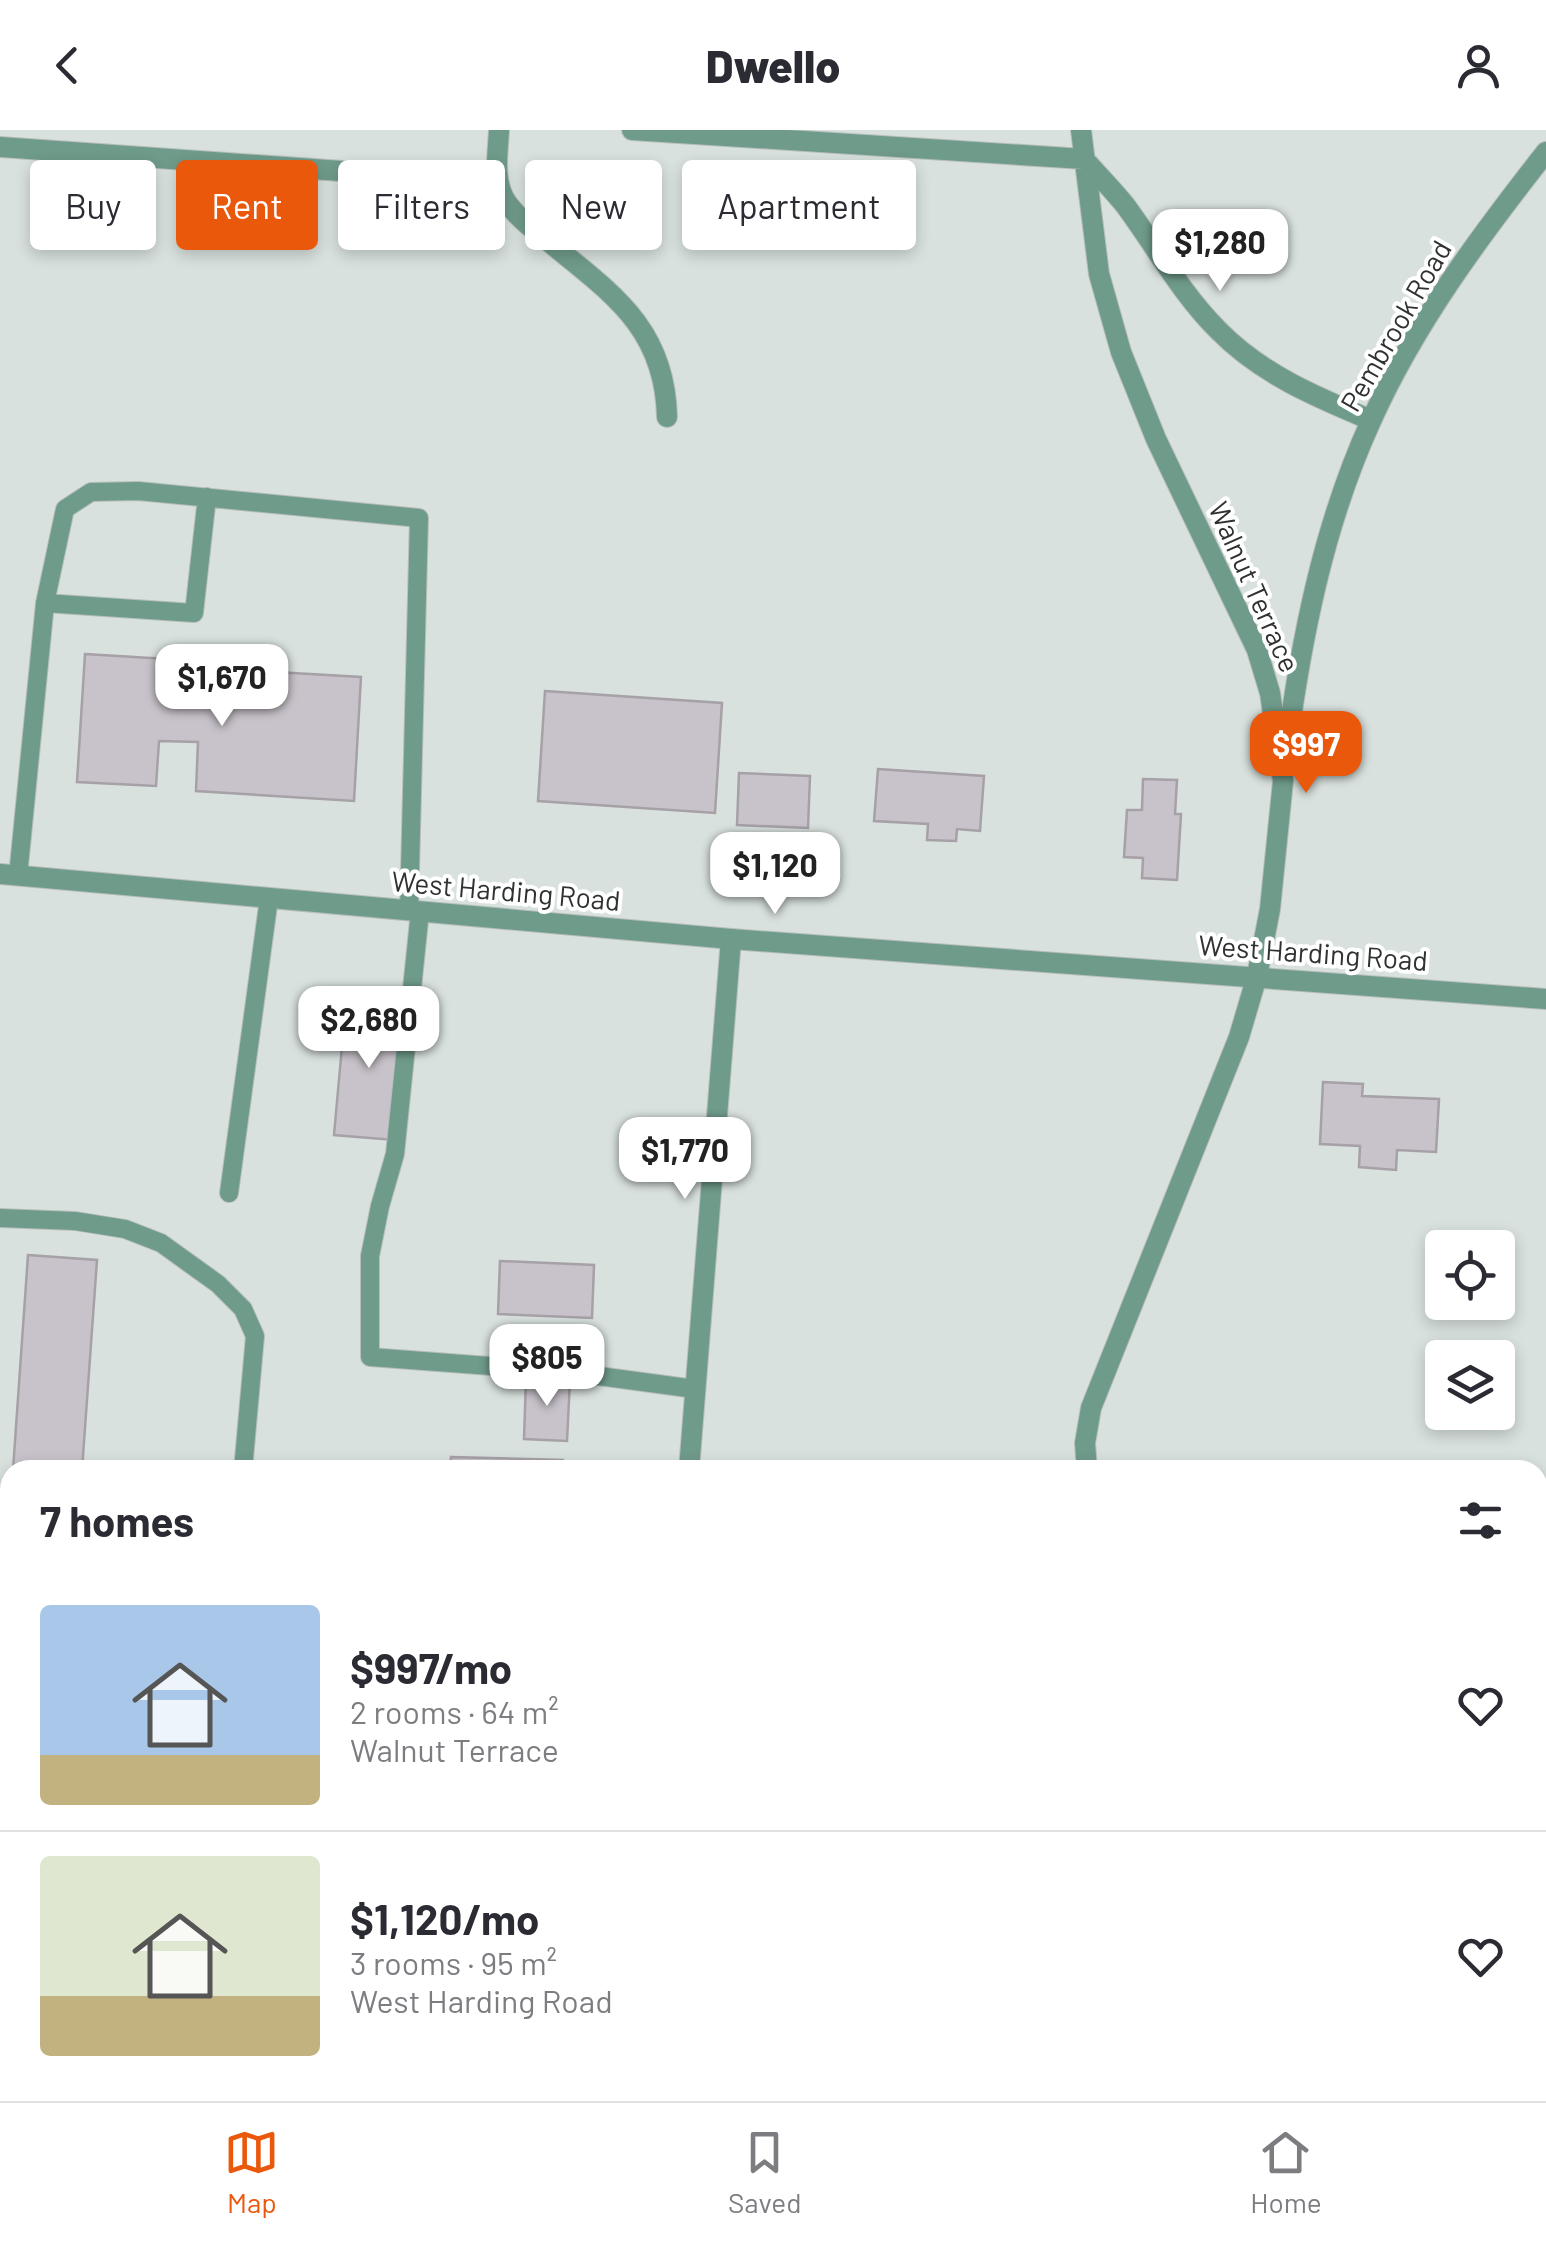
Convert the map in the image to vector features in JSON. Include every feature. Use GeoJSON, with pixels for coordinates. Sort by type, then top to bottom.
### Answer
{"type":"FeatureCollection","features":[{"type":"Feature","properties":{"kind":"street"},"geometry":{"type":"LineString","coordinates":[[498,130],[498,160]]}},
{"type":"Feature","properties":{"kind":"street"},"geometry":{"type":"LineString","coordinates":[[632,130],[1084,158],[1122,202],[1217,330],[1252,360],[1308,394],[1371,420]]}},
{"type":"Feature","properties":{"kind":"street","name":"Walnut Terrace"},"geometry":{"type":"LineString","coordinates":[[1081,130],[1099,274],[1122,352],[1156,439],[1258,650],[1270,693],[1282,781],[1270,909],[1258,976],[1239,1038],[1091,1408],[1084,1443],[1086,1460]]}},
{"type":"Feature","properties":{"kind":"street"},"geometry":{"type":"LineString","coordinates":[[0,148],[338,171]]}},
{"type":"Feature","properties":{"kind":"street","name":"Pembrook Road"},"geometry":{"type":"LineString","coordinates":[[1282,781],[1298,664],[1322,560],[1371,420],[1409,346],[1471,250],[1546,152]]}},
{"type":"Feature","properties":{"kind":"street"},"geometry":{"type":"LineString","coordinates":[[505,200],[525,223],[618,299],[643,327],[659,359],[667,417]]}},
{"type":"Feature","properties":{"kind":"street","name":"West Harding Road"},"geometry":{"type":"LineString","coordinates":[[9,875],[731,938],[1546,1000]]}},
{"type":"Feature","properties":{"kind":"street"},"geometry":{"type":"LineString","coordinates":[[690,1460],[731,938]]}},
{"type":"Feature","properties":{"kind":"lane"},"geometry":{"type":"LineString","coordinates":[[9,875],[45,603],[65,510],[92,492],[138,490],[419,518],[414,911],[396,1154],[370,1256],[370,1357],[569,1372],[696,1390]]}},
{"type":"Feature","properties":{"kind":"lane"},"geometry":{"type":"LineString","coordinates":[[45,603],[194,613],[207,497]]}},
{"type":"Feature","properties":{"kind":"lane"},"geometry":{"type":"LineString","coordinates":[[229,1193],[269,898]]}},
{"type":"Feature","properties":{"kind":"lane"},"geometry":{"type":"LineString","coordinates":[[0,1218],[76,1221],[126,1229],[161,1243],[218,1284],[243,1309],[255,1336],[244,1460]]}},
{"type":"Feature","properties":{"kind":"building"},"geometry":{"type":"Polygon","coordinates":[[[85,654],[166,659],[164,693],[203,695],[205,668],[361,677],[354,801],[196,791],[198,742],[159,741],[156,786],[77,782],[85,654]]]}},
{"type":"Feature","properties":{"kind":"building"},"geometry":{"type":"Polygon","coordinates":[[[545,691],[722,703],[715,813],[538,801],[545,691]]]}},
{"type":"Feature","properties":{"kind":"building"},"geometry":{"type":"Polygon","coordinates":[[[878,769],[984,776],[980,831],[957,829],[956,841],[927,840],[928,824],[874,821],[878,769]]]}},
{"type":"Feature","properties":{"kind":"building"},"geometry":{"type":"Polygon","coordinates":[[[739,773],[810,776],[808,828],[737,825],[739,773]]]}},
{"type":"Feature","properties":{"kind":"building"},"geometry":{"type":"Polygon","coordinates":[[[1143,779],[1177,780],[1175,814],[1181,814],[1177,880],[1142,878],[1143,858],[1124,857],[1127,810],[1142,810],[1143,779]]]}},
{"type":"Feature","properties":{"kind":"building"},"geometry":{"type":"Polygon","coordinates":[[[346,1002],[404,1007],[394,1140],[334,1135],[346,1002]]]}},
{"type":"Feature","properties":{"kind":"building"},"geometry":{"type":"Polygon","coordinates":[[[1323,1082],[1363,1084],[1362,1096],[1439,1099],[1436,1152],[1397,1150],[1396,1170],[1359,1167],[1360,1146],[1320,1144],[1323,1082]]]}},
{"type":"Feature","properties":{"kind":"building"},"geometry":{"type":"Polygon","coordinates":[[[28,1255],[97,1260],[83,1460],[14,1460],[28,1255]]]}},
{"type":"Feature","properties":{"kind":"building"},"geometry":{"type":"Polygon","coordinates":[[[500,1261],[594,1265],[592,1318],[498,1314],[500,1261]]]}},
{"type":"Feature","properties":{"kind":"building"},"geometry":{"type":"Polygon","coordinates":[[[526,1378],[570,1380],[567,1441],[524,1439],[526,1378]]]}},
{"type":"Feature","properties":{"kind":"building"},"geometry":{"type":"Polygon","coordinates":[[[451,1457],[563,1460],[451,1460],[451,1457]]]}}]}
